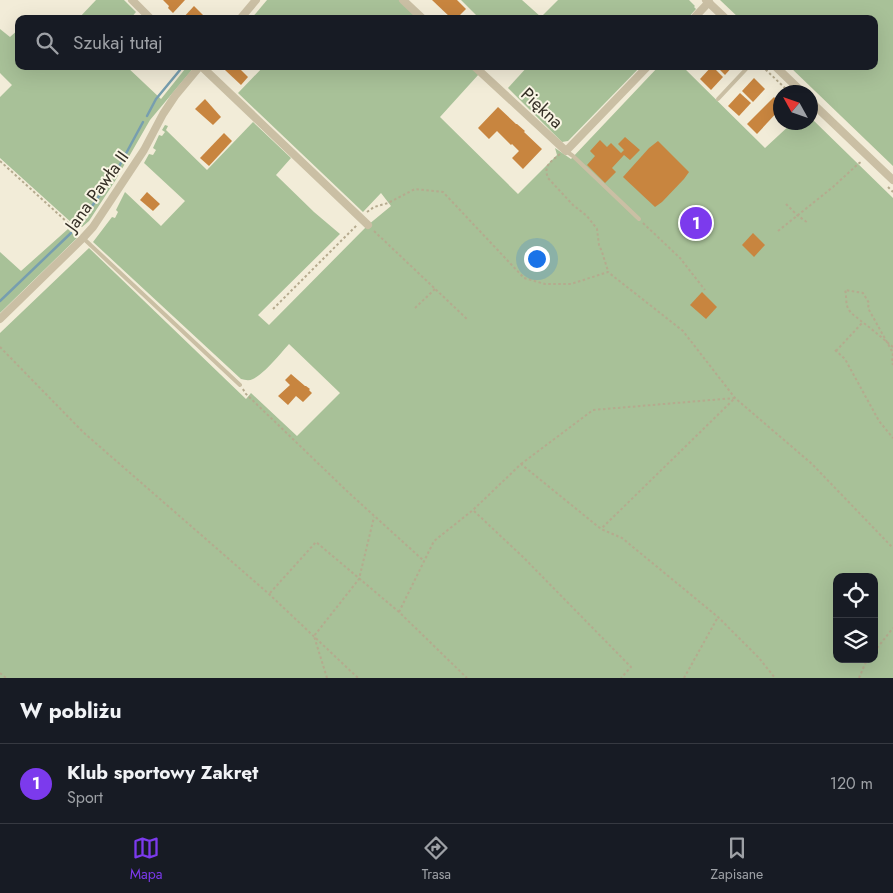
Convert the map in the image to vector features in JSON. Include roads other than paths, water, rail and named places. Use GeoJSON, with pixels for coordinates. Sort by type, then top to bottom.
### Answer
{"type":"FeatureCollection","features":[{"type":"Feature","properties":{"kind":"street"},"geometry":{"type":"LineString","coordinates":[[132,0],[147,15]]}},
{"type":"Feature","properties":{"kind":"street"},"geometry":{"type":"LineString","coordinates":[[243,15],[256,0]]}},
{"type":"Feature","properties":{"kind":"street"},"geometry":{"type":"LineString","coordinates":[[403,0],[419,15]]}},
{"type":"Feature","properties":{"kind":"street"},"geometry":{"type":"LineString","coordinates":[[696,15],[707,1],[722,15]]}},
{"type":"Feature","properties":{"kind":"street","name":"Jana Pawła II"},"geometry":{"type":"LineString","coordinates":[[0,319],[92,227],[132,170],[162,114],[197,70]]}},
{"type":"Feature","properties":{"kind":"street"},"geometry":{"type":"LineString","coordinates":[[204,70],[363,220]]}},
{"type":"Feature","properties":{"kind":"street","name":"Piękna"},"geometry":{"type":"LineString","coordinates":[[478,70],[566,152]]}},
{"type":"Feature","properties":{"kind":"street"},"geometry":{"type":"LineString","coordinates":[[566,152],[644,70]]}},
{"type":"Feature","properties":{"kind":"street"},"geometry":{"type":"LineString","coordinates":[[779,70],[795,85]]}},
{"type":"Feature","properties":{"kind":"street"},"geometry":{"type":"LineString","coordinates":[[818,108],[893,180]]}},
{"type":"Feature","properties":{"kind":"lane"},"geometry":{"type":"LineString","coordinates":[[718,99],[745,70]]}},
{"type":"Feature","properties":{"kind":"lane"},"geometry":{"type":"LineString","coordinates":[[566,152],[573,156],[639,219]]}},
{"type":"Feature","properties":{"kind":"lane"},"geometry":{"type":"LineString","coordinates":[[83,238],[240,385]]}},
{"type":"Feature","properties":{"kind":"waterway"},"geometry":{"type":"LineString","coordinates":[[147,116],[156,99],[180,70]]}},
{"type":"Feature","properties":{"kind":"waterway"},"geometry":{"type":"LineString","coordinates":[[116,172],[143,122]]}},
{"type":"Feature","properties":{"kind":"waterway"},"geometry":{"type":"LineString","coordinates":[[79,225],[108,183]]}},
{"type":"Feature","properties":{"kind":"waterway"},"geometry":{"type":"LineString","coordinates":[[0,301],[71,233]]}},
{"type":"Feature","properties":{"kind":"place","name":"Klub sportowy Zakręt"},"geometry":{"type":"Point","coordinates":[696,223]}}]}
